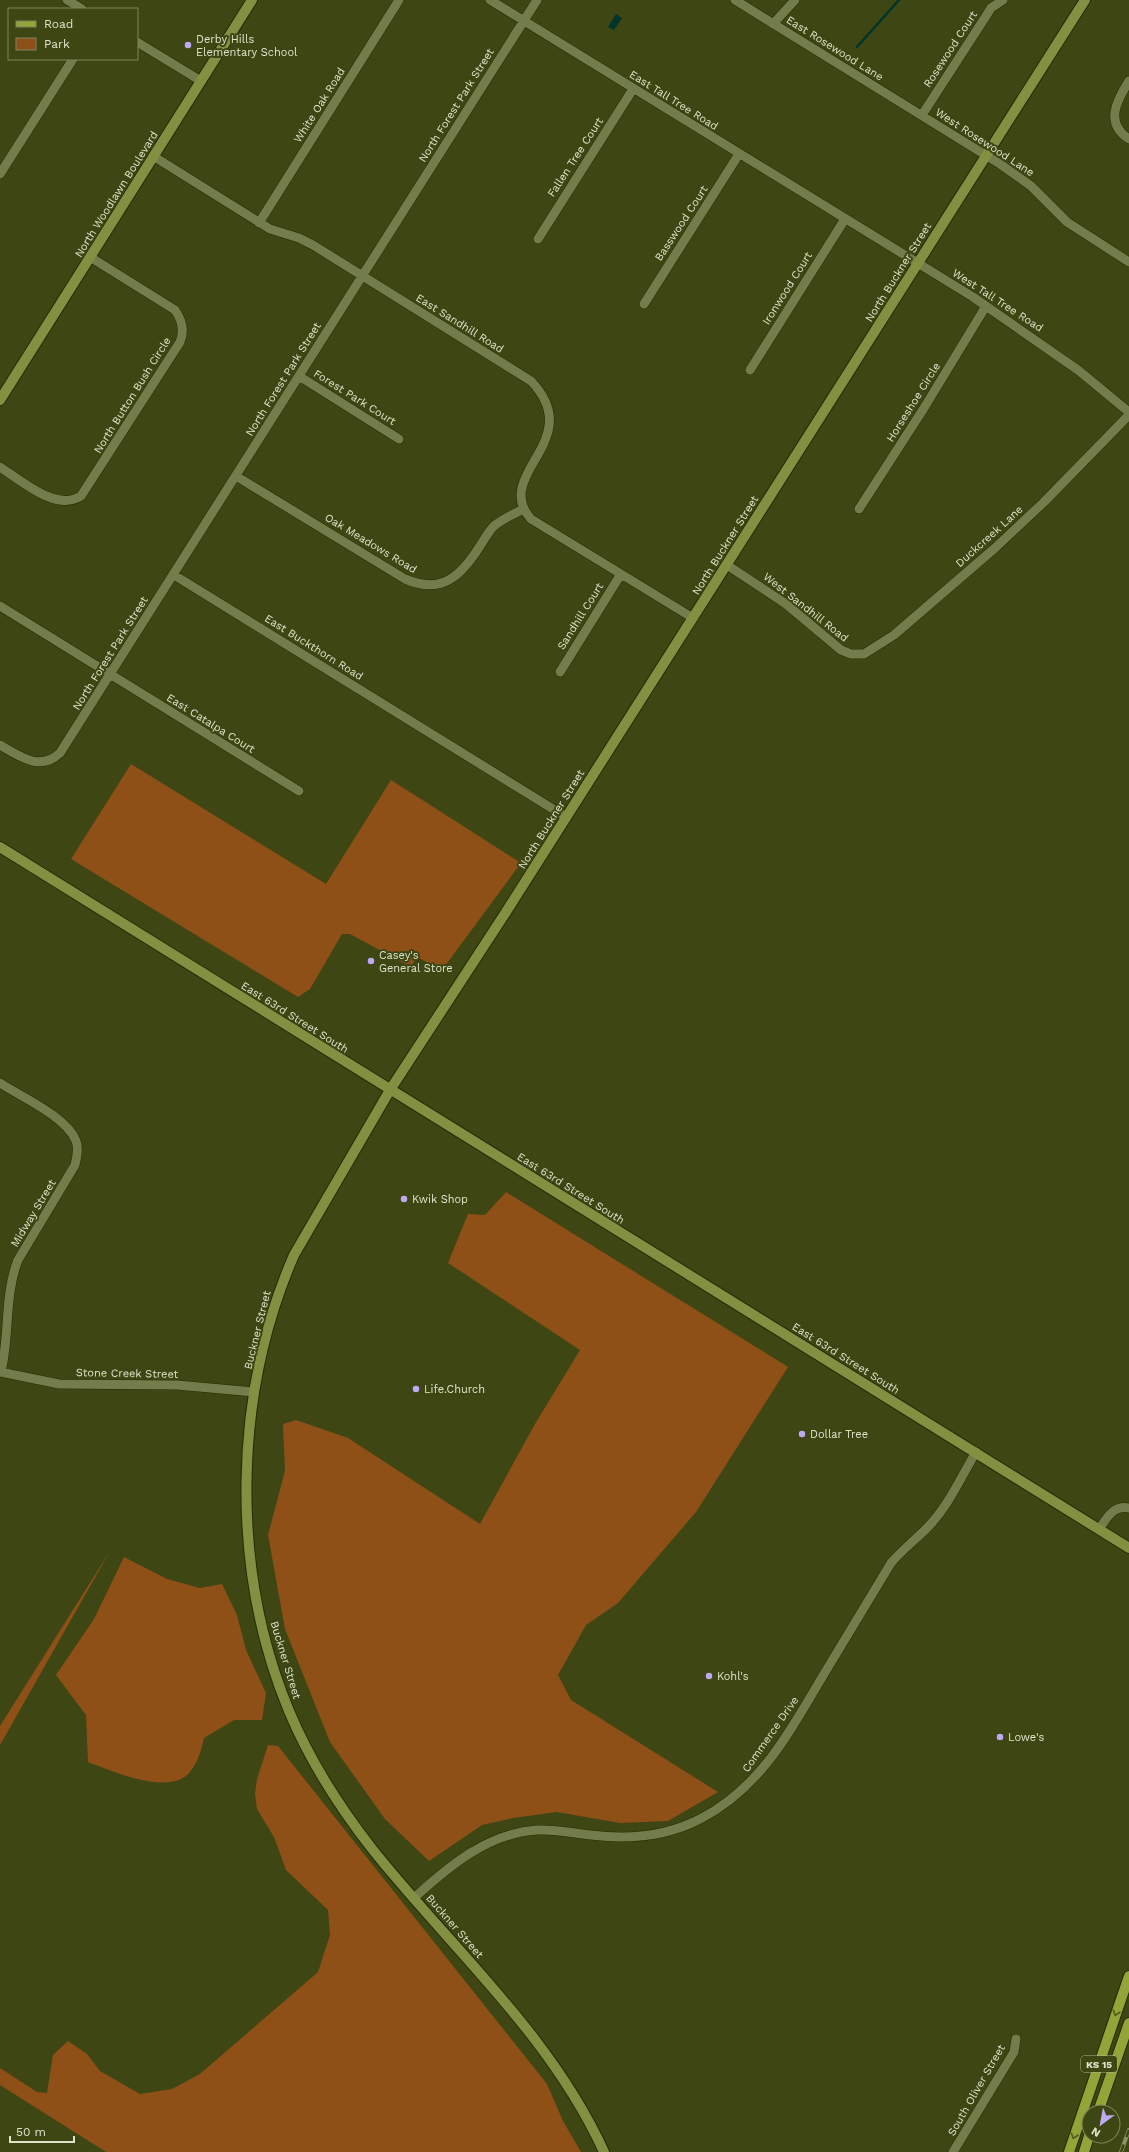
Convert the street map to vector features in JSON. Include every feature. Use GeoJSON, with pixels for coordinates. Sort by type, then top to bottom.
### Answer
{"type":"FeatureCollection","features":[{"type":"Feature","properties":{"kind":"main road","name":"North Woodlawn Boulevard"},"geometry":{"type":"LineString","coordinates":[[0,400],[252,0]]}},
{"type":"Feature","properties":{"kind":"main road","name":"North Buckner Street"},"geometry":{"type":"LineString","coordinates":[[383,1103],[727,565],[1085,0]]}},
{"type":"Feature","properties":{"kind":"main road","name":"East 63rd Street South"},"geometry":{"type":"LineString","coordinates":[[0,847],[390,1090],[1100,1528],[1129,1548]]}},
{"type":"Feature","properties":{"kind":"main road","name":"Buckner Street"},"geometry":{"type":"LineString","coordinates":[[383,1103],[294,1254],[283,1279],[269,1328],[254,1392],[248,1443],[246,1489],[250,1561],[257,1604],[270,1657],[289,1712],[335,1798],[373,1849],[539,2043],[572,2091],[604,2152]]}},
{"type":"Feature","properties":{"kind":"main road","name":"KS 15"},"geometry":{"type":"LineString","coordinates":[[1069,2152],[1129,1976]]}},
{"type":"Feature","properties":{"kind":"main road","name":"KS 15"},"geometry":{"type":"LineString","coordinates":[[1101,2104],[1129,2023]]}},
{"type":"Feature","properties":{"kind":"street"},"geometry":{"type":"LineString","coordinates":[[67,0],[80,8]]}},
{"type":"Feature","properties":{"kind":"street","name":"White Oak Road"},"geometry":{"type":"LineString","coordinates":[[259,223],[399,0]]}},
{"type":"Feature","properties":{"kind":"street","name":"East Tall Tree Road"},"geometry":{"type":"LineString","coordinates":[[490,0],[845,219]]}},
{"type":"Feature","properties":{"kind":"street","name":"North Forest Park Street"},"geometry":{"type":"LineString","coordinates":[[0,745],[22,758],[33,762],[43,762],[60,753],[537,0]]}},
{"type":"Feature","properties":{"kind":"street","name":"East Rosewood Lane"},"geometry":{"type":"LineString","coordinates":[[735,0],[922,116]]}},
{"type":"Feature","properties":{"kind":"street"},"geometry":{"type":"LineString","coordinates":[[773,24],[795,0]]}},
{"type":"Feature","properties":{"kind":"street","name":"Rosewood Court"},"geometry":{"type":"LineString","coordinates":[[922,116],[986,16],[992,8],[1003,0]]}},
{"type":"Feature","properties":{"kind":"street"},"geometry":{"type":"LineString","coordinates":[[138,43],[201,81]]}},
{"type":"Feature","properties":{"kind":"street"},"geometry":{"type":"LineString","coordinates":[[0,174],[72,60]]}},
{"type":"Feature","properties":{"kind":"street"},"geometry":{"type":"LineString","coordinates":[[1129,81],[1117,100],[1115,113],[1118,127],[1129,139]]}},
{"type":"Feature","properties":{"kind":"street","name":"Fallen Tree Court"},"geometry":{"type":"LineString","coordinates":[[538,239],[634,89]]}},
{"type":"Feature","properties":{"kind":"street","name":"West Rosewood Lane"},"geometry":{"type":"LineString","coordinates":[[922,116],[986,155],[1031,186],[1067,222],[1129,262]]}},
{"type":"Feature","properties":{"kind":"street","name":"Basswood Court"},"geometry":{"type":"LineString","coordinates":[[644,304],[739,154]]}},
{"type":"Feature","properties":{"kind":"street","name":"East Sandhill Road"},"geometry":{"type":"LineString","coordinates":[[153,156],[259,223],[270,229],[299,238],[312,245],[531,381],[539,390],[547,405],[550,426],[545,443],[522,481],[520,500],[523,509]]}},
{"type":"Feature","properties":{"kind":"street","name":"West Tall Tree Road"},"geometry":{"type":"LineString","coordinates":[[845,219],[986,306],[1078,370],[1129,414]]}},
{"type":"Feature","properties":{"kind":"street","name":"Ironwood Court"},"geometry":{"type":"LineString","coordinates":[[750,370],[845,219]]}},
{"type":"Feature","properties":{"kind":"street","name":"North Button Bush Circle"},"geometry":{"type":"LineString","coordinates":[[0,467],[54,500],[68,502],[82,496],[180,342],[183,330],[182,322],[175,310],[90,257]]}},
{"type":"Feature","properties":{"kind":"street","name":"Horseshoe Circle"},"geometry":{"type":"LineString","coordinates":[[859,509],[924,408],[986,306]]}},
{"type":"Feature","properties":{"kind":"street","name":"Forest Park Court"},"geometry":{"type":"LineString","coordinates":[[299,376],[398,438]]}},
{"type":"Feature","properties":{"kind":"street","name":"Duckcreek Lane"},"geometry":{"type":"LineString","coordinates":[[851,654],[868,652],[883,644],[904,628],[1030,515],[1129,414]]}},
{"type":"Feature","properties":{"kind":"street","name":"Oak Meadows Road"},"geometry":{"type":"LineString","coordinates":[[236,476],[405,579],[418,584],[437,584],[454,578],[467,566],[494,526],[523,509]]}},
{"type":"Feature","properties":{"kind":"street"},"geometry":{"type":"LineString","coordinates":[[523,509],[531,519],[693,618]]}},
{"type":"Feature","properties":{"kind":"street","name":"West Sandhill Road"},"geometry":{"type":"LineString","coordinates":[[727,565],[786,604],[838,648],[851,654]]}},
{"type":"Feature","properties":{"kind":"street","name":"Sandhill Court"},"geometry":{"type":"LineString","coordinates":[[560,672],[621,574]]}},
{"type":"Feature","properties":{"kind":"street","name":"East Buckthorn Road"},"geometry":{"type":"LineString","coordinates":[[174,575],[566,817]]}},
{"type":"Feature","properties":{"kind":"street","name":"East Catalpa Court"},"geometry":{"type":"LineString","coordinates":[[0,606],[299,791]]}},
{"type":"Feature","properties":{"kind":"street","name":"Midway Street"},"geometry":{"type":"LineString","coordinates":[[0,1083],[60,1121],[75,1139],[77,1156],[75,1165],[18,1260],[14,1271],[7,1344],[0,1372]]}},
{"type":"Feature","properties":{"kind":"street","name":"Stone Creek Street"},"geometry":{"type":"LineString","coordinates":[[0,1372],[59,1384],[177,1385],[254,1392]]}},
{"type":"Feature","properties":{"kind":"street","name":"Commerce Drive"},"geometry":{"type":"LineString","coordinates":[[414,1898],[469,1853],[510,1834],[545,1830],[610,1838],[648,1836],[682,1826],[702,1818],[739,1793],[758,1776],[791,1729],[891,1562],[906,1546],[927,1528],[941,1511],[976,1452]]}},
{"type":"Feature","properties":{"kind":"street"},"geometry":{"type":"LineString","coordinates":[[1100,1528],[1111,1512],[1120,1508],[1129,1508]]}},
{"type":"Feature","properties":{"kind":"street","name":"South Oliver Street"},"geometry":{"type":"LineString","coordinates":[[953,2152],[1014,2052],[1016,2039]]}},
{"type":"Feature","properties":{"kind":"green space"},"geometry":{"type":"Polygon","coordinates":[[[131,764],[326,884],[391,780],[521,863],[442,970],[417,957],[411,967],[350,934],[342,934],[310,989],[298,997],[71,859],[131,764]]]}},
{"type":"Feature","properties":{"kind":"green space"},"geometry":{"type":"Polygon","coordinates":[[[506,1192],[788,1367],[696,1512],[618,1603],[586,1625],[558,1675],[571,1700],[718,1792],[668,1821],[620,1823],[557,1812],[513,1818],[482,1825],[429,1861],[385,1819],[330,1742],[285,1629],[268,1535],[285,1471],[283,1424],[296,1420],[348,1438],[480,1524],[535,1424],[580,1350],[448,1263],[468,1214],[485,1215],[506,1192]]]}},
{"type":"Feature","properties":{"kind":"green space"},"geometry":{"type":"Polygon","coordinates":[[[110,1551],[0,1745],[0,1726],[110,1551]]]}},
{"type":"Feature","properties":{"kind":"green space"},"geometry":{"type":"Polygon","coordinates":[[[124,1557],[167,1579],[200,1588],[222,1584],[237,1615],[246,1650],[266,1693],[262,1720],[234,1720],[204,1738],[199,1756],[190,1772],[181,1779],[169,1782],[140,1780],[88,1762],[86,1715],[56,1675],[94,1619],[124,1557]]]}},
{"type":"Feature","properties":{"kind":"green space"},"geometry":{"type":"Polygon","coordinates":[[[268,1745],[278,1746],[547,2084],[563,2121],[581,2152],[106,2152],[0,2085],[0,2068],[37,2092],[47,2093],[53,2055],[68,2041],[87,2054],[100,2071],[140,2094],[172,2089],[200,2074],[318,1972],[330,1935],[328,1910],[286,1870],[274,1837],[257,1809],[255,1794],[257,1779],[268,1745]]]}},
{"type":"Feature","properties":{"kind":"water"},"geometry":{"type":"Polygon","coordinates":[[[616,14],[622,18],[614,30],[608,27],[616,14]]]}},
{"type":"Feature","properties":{"kind":"waterway"},"geometry":{"type":"LineString","coordinates":[[857,47],[899,0]]}},
{"type":"Feature","properties":{"kind":"railway"},"geometry":{"type":"LineString","coordinates":[[1121,2152],[1129,2130]]}},
{"type":"Feature","properties":{"kind":"place","name":"Derby Hills Elementary School"},"geometry":{"type":"Point","coordinates":[188,45]}},
{"type":"Feature","properties":{"kind":"place","name":"Casey's General Store"},"geometry":{"type":"Point","coordinates":[371,961]}},
{"type":"Feature","properties":{"kind":"place","name":"Kwik Shop"},"geometry":{"type":"Point","coordinates":[404,1199]}},
{"type":"Feature","properties":{"kind":"place","name":"Life.Church"},"geometry":{"type":"Point","coordinates":[416,1389]}},
{"type":"Feature","properties":{"kind":"place","name":"Dollar Tree"},"geometry":{"type":"Point","coordinates":[802,1434]}},
{"type":"Feature","properties":{"kind":"place","name":"Kohl's"},"geometry":{"type":"Point","coordinates":[709,1676]}},
{"type":"Feature","properties":{"kind":"place","name":"Lowe's"},"geometry":{"type":"Point","coordinates":[1000,1737]}}]}
